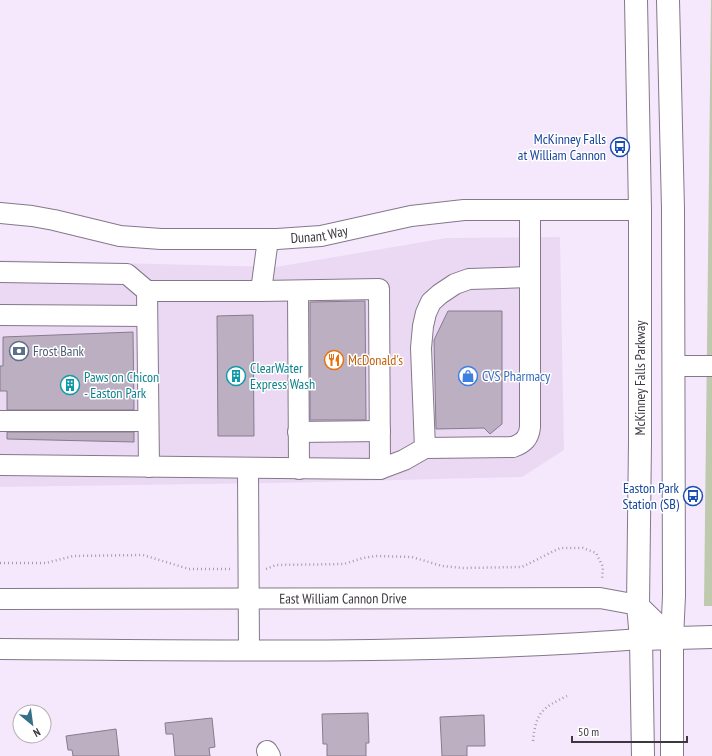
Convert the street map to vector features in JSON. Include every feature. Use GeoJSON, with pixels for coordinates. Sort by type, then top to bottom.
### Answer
{"type":"FeatureCollection","features":[{"type":"Feature","properties":{"kind":"main road","name":"McKinney Falls Parkway"},"geometry":{"type":"LineString","coordinates":[[636,0],[640,210],[638,606],[641,639],[643,756]]}},
{"type":"Feature","properties":{"kind":"main road"},"geometry":{"type":"LineString","coordinates":[[668,0],[673,201],[674,596],[672,638],[672,756]]}},
{"type":"Feature","properties":{"kind":"main road"},"geometry":{"type":"LineString","coordinates":[[641,639],[712,637]]}},
{"type":"Feature","properties":{"kind":"street","name":"Dunant Way"},"geometry":{"type":"LineString","coordinates":[[0,213],[54,220],[120,236],[268,239],[321,236],[411,216],[437,212],[464,210],[640,210]]}},
{"type":"Feature","properties":{"kind":"street"},"geometry":{"type":"LineString","coordinates":[[0,465],[380,469],[404,460],[425,448],[513,447],[525,441],[530,435],[530,210]]}},
{"type":"Feature","properties":{"kind":"street"},"geometry":{"type":"LineString","coordinates":[[261,291],[268,239]]}},
{"type":"Feature","properties":{"kind":"street"},"geometry":{"type":"LineString","coordinates":[[0,272],[127,274],[147,291],[379,289],[380,469]]}},
{"type":"Feature","properties":{"kind":"street"},"geometry":{"type":"LineString","coordinates":[[425,448],[421,348],[426,313],[432,302],[440,294],[455,284],[469,279],[529,277]]}},
{"type":"Feature","properties":{"kind":"street"},"geometry":{"type":"LineString","coordinates":[[298,290],[298,469]]}},
{"type":"Feature","properties":{"kind":"street"},"geometry":{"type":"LineString","coordinates":[[147,291],[149,467]]}},
{"type":"Feature","properties":{"kind":"street"},"geometry":{"type":"LineString","coordinates":[[0,315],[147,316]]}},
{"type":"Feature","properties":{"kind":"street"},"geometry":{"type":"LineString","coordinates":[[0,328],[20,315]]}},
{"type":"Feature","properties":{"kind":"street"},"geometry":{"type":"LineString","coordinates":[[673,366],[712,366]]}},
{"type":"Feature","properties":{"kind":"street"},"geometry":{"type":"LineString","coordinates":[[0,421],[148,420]]}},
{"type":"Feature","properties":{"kind":"street"},"geometry":{"type":"LineString","coordinates":[[298,432],[380,431]]}},
{"type":"Feature","properties":{"kind":"street"},"geometry":{"type":"LineString","coordinates":[[248,468],[249,650]]}},
{"type":"Feature","properties":{"kind":"street","name":"East William Cannon Drive"},"geometry":{"type":"LineString","coordinates":[[0,599],[600,598],[638,606]]}},
{"type":"Feature","properties":{"kind":"street"},"geometry":{"type":"LineString","coordinates":[[638,606],[672,638]]}},
{"type":"Feature","properties":{"kind":"street"},"geometry":{"type":"LineString","coordinates":[[0,649],[249,650],[482,648],[641,639]]}},
{"type":"Feature","properties":{"kind":"path"},"geometry":{"type":"LineString","coordinates":[[0,563],[46,563],[73,556],[143,555],[189,569],[266,569],[276,565],[344,564],[363,558],[376,556],[412,557],[442,566],[463,568],[522,567],[560,548],[583,548],[596,553],[603,567],[602,580]]}},
{"type":"Feature","properties":{"kind":"path"},"geometry":{"type":"LineString","coordinates":[[533,741],[539,716],[544,708],[567,696]]}},
{"type":"Feature","properties":{"kind":"shaded area"},"geometry":{"type":"Polygon","coordinates":[[[560,237],[564,450],[522,477],[279,483],[0,487],[0,260],[276,267],[446,238],[560,237]]]}},
{"type":"Feature","properties":{"kind":"green space"},"geometry":{"type":"Polygon","coordinates":[[[711,0],[712,606],[704,606],[711,0]]]}},
{"type":"Feature","properties":{"kind":"building","name":"McDonald's"},"geometry":{"type":"Polygon","coordinates":[[[365,301],[366,420],[310,420],[310,302],[365,301]]]}},
{"type":"Feature","properties":{"kind":"building","name":"CVS Pharmacy"},"geometry":{"type":"Polygon","coordinates":[[[448,311],[502,311],[502,424],[490,434],[484,428],[436,429],[434,340],[448,311]]]}},
{"type":"Feature","properties":{"kind":"building","name":"ClearWater Express Wash"},"geometry":{"type":"Polygon","coordinates":[[[253,315],[254,436],[218,436],[217,316],[253,315]]]}},
{"type":"Feature","properties":{"kind":"building","name":"Paws on Chicon - Easton Park"},"geometry":{"type":"Polygon","coordinates":[[[133,332],[134,410],[7,410],[7,391],[0,391],[0,366],[3,366],[3,337],[133,332]]]}},
{"type":"Feature","properties":{"kind":"building"},"geometry":{"type":"Polygon","coordinates":[[[7,432],[134,432],[134,442],[7,439],[7,432]]]}},
{"type":"Feature","properties":{"kind":"building"},"geometry":{"type":"Polygon","coordinates":[[[368,713],[369,743],[366,743],[366,756],[327,756],[327,744],[323,744],[322,714],[368,713]]]}},
{"type":"Feature","properties":{"kind":"building"},"geometry":{"type":"Polygon","coordinates":[[[484,715],[485,746],[467,746],[467,756],[442,756],[440,717],[484,715]]]}},
{"type":"Feature","properties":{"kind":"building"},"geometry":{"type":"Polygon","coordinates":[[[212,718],[215,747],[209,748],[210,756],[175,756],[173,734],[166,734],[165,723],[212,718]]]}},
{"type":"Feature","properties":{"kind":"building"},"geometry":{"type":"Polygon","coordinates":[[[116,729],[119,756],[73,756],[72,750],[68,750],[66,736],[116,729]]]}},
{"type":"Feature","properties":{"kind":"place","name":"McKinney Falls at William Cannon"},"geometry":{"type":"Point","coordinates":[620,147]}},
{"type":"Feature","properties":{"kind":"place","name":"Frost Bank"},"geometry":{"type":"Point","coordinates":[19,351]}},
{"type":"Feature","properties":{"kind":"place","name":"McDonald's"},"geometry":{"type":"Point","coordinates":[334,360]}},
{"type":"Feature","properties":{"kind":"place","name":"ClearWater Express Wash"},"geometry":{"type":"Point","coordinates":[236,376]}},
{"type":"Feature","properties":{"kind":"place","name":"CVS Pharmacy"},"geometry":{"type":"Point","coordinates":[468,376]}},
{"type":"Feature","properties":{"kind":"place","name":"Paws on Chicon - Easton Park"},"geometry":{"type":"Point","coordinates":[70,385]}},
{"type":"Feature","properties":{"kind":"place","name":"Easton Park Station (SB)"},"geometry":{"type":"Point","coordinates":[693,496]}}]}
